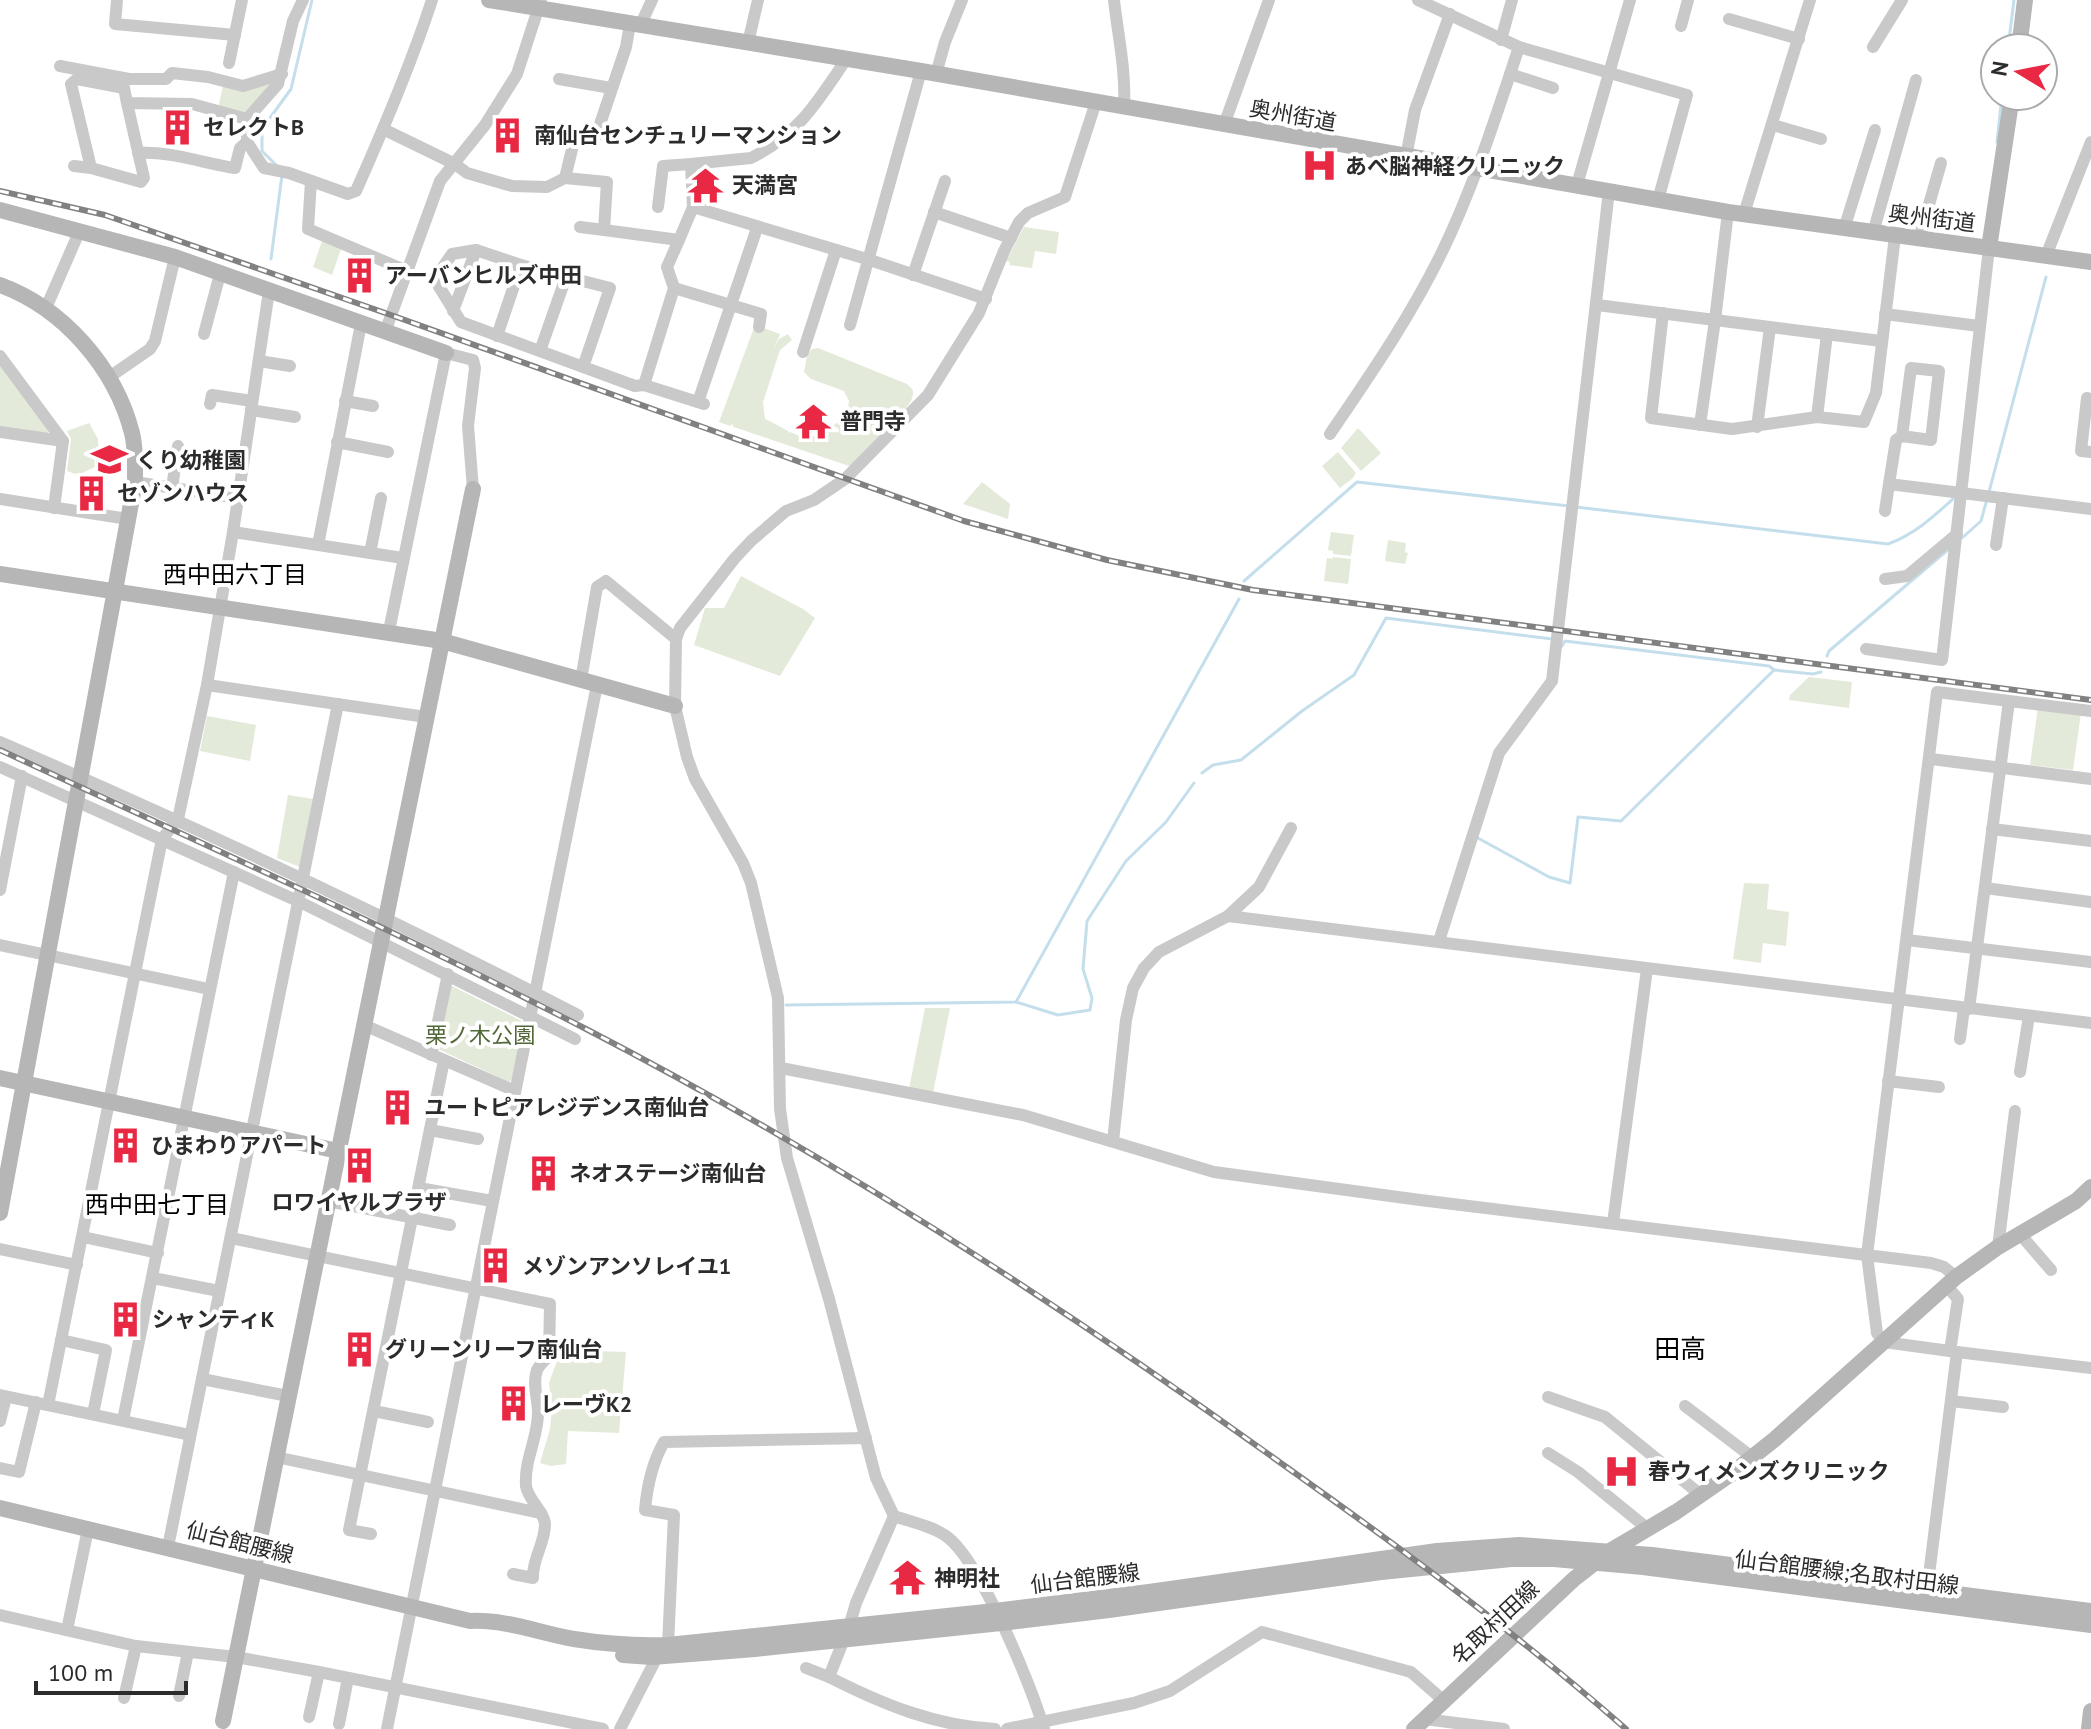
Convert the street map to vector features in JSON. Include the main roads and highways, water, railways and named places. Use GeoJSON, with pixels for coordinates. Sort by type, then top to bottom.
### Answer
{"type":"FeatureCollection","features":[{"type":"Feature","properties":{"kind":"main road","name":"奥州街道"},"geometry":{"type":"LineString","coordinates":[[489,0],[540,4],[635,25],[847,58],[1736,213],[2091,262]]}},
{"type":"Feature","properties":{"kind":"main road"},"geometry":{"type":"LineString","coordinates":[[2021,32],[2025,0]]}},
{"type":"Feature","properties":{"kind":"main road"},"geometry":{"type":"LineString","coordinates":[[1989,248],[2010,112]]}},
{"type":"Feature","properties":{"kind":"main road"},"geometry":{"type":"LineString","coordinates":[[0,210],[175,257],[446,353]]}},
{"type":"Feature","properties":{"kind":"main road"},"geometry":{"type":"LineString","coordinates":[[0,285],[25,295],[66,323],[108,378],[133,435],[135,482],[0,1213]]}},
{"type":"Feature","properties":{"kind":"main road"},"geometry":{"type":"LineString","coordinates":[[223,1725],[473,489]]}},
{"type":"Feature","properties":{"kind":"main road"},"geometry":{"type":"LineString","coordinates":[[0,574],[442,641],[675,706]]}},
{"type":"Feature","properties":{"kind":"main road"},"geometry":{"type":"LineString","coordinates":[[0,1078],[338,1151]]}},
{"type":"Feature","properties":{"kind":"main road","name":"名取村田線"},"geometry":{"type":"LineString","coordinates":[[1419,1724],[1558,1594],[1610,1551],[1701,1495],[1752,1457],[1951,1282],[1998,1247],[2076,1201],[2091,1187]]}},
{"type":"Feature","properties":{"kind":"main road","name":"仙台館腰線"},"geometry":{"type":"LineString","coordinates":[[0,1508],[470,1621],[489,1620],[574,1639],[662,1651],[998,1617],[1466,1562],[1556,1559],[1596,1563]]}},
{"type":"Feature","properties":{"kind":"main road","name":"仙台館腰線"},"geometry":{"type":"LineString","coordinates":[[998,1617],[1490,1546],[1550,1546],[1610,1551]]}},
{"type":"Feature","properties":{"kind":"main road","name":"仙台館腰線;名取村田線"},"geometry":{"type":"LineString","coordinates":[[1610,1551],[2091,1611]]}},
{"type":"Feature","properties":{"kind":"main road"},"geometry":{"type":"LineString","coordinates":[[1556,1559],[1558,1594]]}},
{"type":"Feature","properties":{"kind":"main road","name":"仙台館腰線;名取村田線"},"geometry":{"type":"LineString","coordinates":[[1596,1563],[2091,1625]]}},
{"type":"Feature","properties":{"kind":"main road"},"geometry":{"type":"LineString","coordinates":[[2089,1729],[2091,1711]]}},
{"type":"Feature","properties":{"kind":"waterway"},"geometry":{"type":"LineString","coordinates":[[277,166],[262,151],[262,129],[291,89],[312,0]]}},
{"type":"Feature","properties":{"kind":"waterway"},"geometry":{"type":"LineString","coordinates":[[2010,32],[2014,0]]}},
{"type":"Feature","properties":{"kind":"waterway"},"geometry":{"type":"LineString","coordinates":[[1997,142],[2000,112]]}},
{"type":"Feature","properties":{"kind":"waterway"},"geometry":{"type":"LineString","coordinates":[[271,259],[282,175]]}},
{"type":"Feature","properties":{"kind":"waterway"},"geometry":{"type":"LineString","coordinates":[[1989,492],[2046,277]]}},
{"type":"Feature","properties":{"kind":"waterway"},"geometry":{"type":"LineString","coordinates":[[1244,581],[1357,482],[1569,506]]}},
{"type":"Feature","properties":{"kind":"waterway"},"geometry":{"type":"LineString","coordinates":[[1576,507],[1888,544],[1915,530],[1954,498]]}},
{"type":"Feature","properties":{"kind":"waterway"},"geometry":{"type":"LineString","coordinates":[[1962,538],[1981,521],[1987,499]]}},
{"type":"Feature","properties":{"kind":"waterway"},"geometry":{"type":"LineString","coordinates":[[1827,656],[1829,651],[1950,548]]}},
{"type":"Feature","properties":{"kind":"waterway"},"geometry":{"type":"LineString","coordinates":[[786,1005],[1016,1002],[1239,599]]}},
{"type":"Feature","properties":{"kind":"waterway"},"geometry":{"type":"LineString","coordinates":[[1202,773],[1213,765],[1241,760],[1302,711],[1354,675],[1386,618],[1552,639]]}},
{"type":"Feature","properties":{"kind":"waterway"},"geometry":{"type":"LineString","coordinates":[[1562,646],[1565,641],[1769,666],[1773,669]]}},
{"type":"Feature","properties":{"kind":"waterway"},"geometry":{"type":"LineString","coordinates":[[1476,837],[1549,877],[1570,883],[1578,817],[1621,821],[1774,670],[1821,672]]}},
{"type":"Feature","properties":{"kind":"waterway"},"geometry":{"type":"LineString","coordinates":[[1016,1002],[1058,1015],[1090,1010],[1092,998],[1083,969],[1087,921],[1126,861],[1166,822],[1194,783]]}},
{"type":"Feature","properties":{"kind":"railway"},"geometry":{"type":"LineString","coordinates":[[0,191],[105,215],[964,521],[1107,560],[1253,590],[2091,700]]}},
{"type":"Feature","properties":{"kind":"railway"},"geometry":{"type":"LineString","coordinates":[[0,750],[296,887],[515,993],[679,1078],[857,1181],[1031,1291],[1201,1406],[1459,1593],[1626,1729]]}},
{"type":"Feature","properties":{"kind":"place","name":"セレクトB"},"geometry":{"type":"Point","coordinates":[177,127]}},
{"type":"Feature","properties":{"kind":"place","name":"南仙台センチュリーマンション"},"geometry":{"type":"Point","coordinates":[508,135]}},
{"type":"Feature","properties":{"kind":"place","name":"あべ脳神経クリニック"},"geometry":{"type":"Point","coordinates":[1319,166]}},
{"type":"Feature","properties":{"kind":"place","name":"天満宮"},"geometry":{"type":"Point","coordinates":[706,185]}},
{"type":"Feature","properties":{"kind":"place","name":"アーバンヒルズ中田"},"geometry":{"type":"Point","coordinates":[359,275]}},
{"type":"Feature","properties":{"kind":"place","name":"普門寺"},"geometry":{"type":"Point","coordinates":[814,421]}},
{"type":"Feature","properties":{"kind":"place","name":"くり幼稚園"},"geometry":{"type":"Point","coordinates":[110,460]}},
{"type":"Feature","properties":{"kind":"place","name":"セゾンハウス"},"geometry":{"type":"Point","coordinates":[91,493]}},
{"type":"Feature","properties":{"kind":"place","name":"ユートピアレジデンス南仙台"},"geometry":{"type":"Point","coordinates":[398,1107]}},
{"type":"Feature","properties":{"kind":"place","name":"ひまわりアパート"},"geometry":{"type":"Point","coordinates":[125,1145]}},
{"type":"Feature","properties":{"kind":"place","name":"ロワイヤルプラザ"},"geometry":{"type":"Point","coordinates":[359,1166]}},
{"type":"Feature","properties":{"kind":"place","name":"ネオステージ南仙台"},"geometry":{"type":"Point","coordinates":[543,1173]}},
{"type":"Feature","properties":{"kind":"place","name":"メゾンアンソレイユ1"},"geometry":{"type":"Point","coordinates":[496,1266]}},
{"type":"Feature","properties":{"kind":"place","name":"シャンティK"},"geometry":{"type":"Point","coordinates":[126,1319]}},
{"type":"Feature","properties":{"kind":"place","name":"グリーンリーフ南仙台"},"geometry":{"type":"Point","coordinates":[359,1349]}},
{"type":"Feature","properties":{"kind":"place","name":"レーヴK2"},"geometry":{"type":"Point","coordinates":[514,1404]}},
{"type":"Feature","properties":{"kind":"place","name":"春ウィメンズクリニック"},"geometry":{"type":"Point","coordinates":[1622,1471]}},
{"type":"Feature","properties":{"kind":"place","name":"神明社"},"geometry":{"type":"Point","coordinates":[908,1578]}},
{"type":"Feature","properties":{"kind":"district","name":"西中田六丁目"},"geometry":{"type":"Point","coordinates":[235,574]}},
{"type":"Feature","properties":{"kind":"district","name":"西中田七丁目"},"geometry":{"type":"Point","coordinates":[157,1204]}},
{"type":"Feature","properties":{"kind":"district","name":"田高"},"geometry":{"type":"Point","coordinates":[1680,1348]}},
{"type":"Feature","properties":{"kind":"park label","name":"栗ノ木公園"},"geometry":{"type":"Point","coordinates":[480,1035]}}]}
